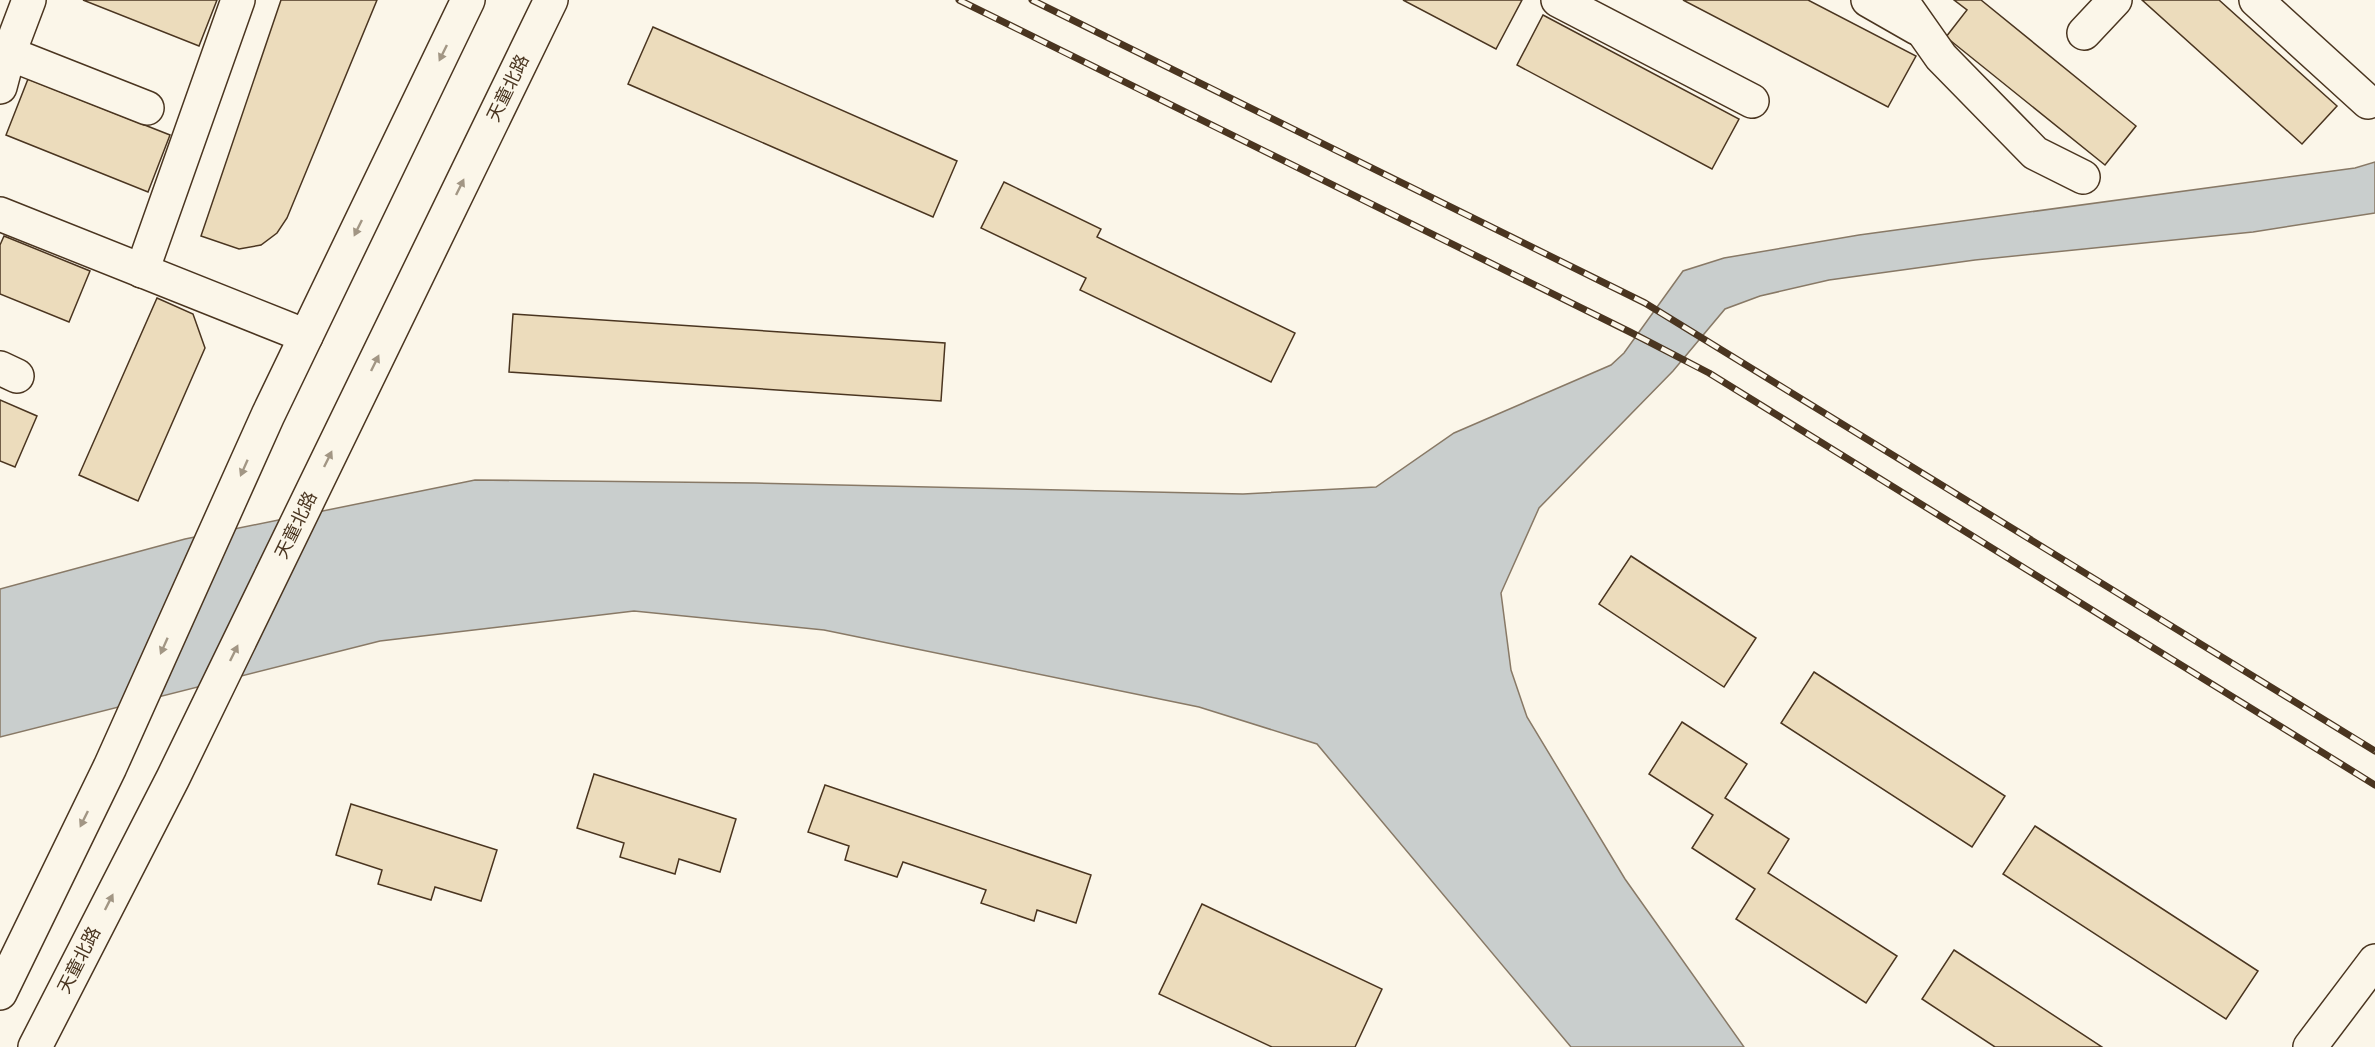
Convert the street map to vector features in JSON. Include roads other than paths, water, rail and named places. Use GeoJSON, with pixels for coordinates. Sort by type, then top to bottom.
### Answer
{"type":"FeatureCollection","features":[{"type":"Feature","properties":{"kind":"main road"},"geometry":{"type":"LineString","coordinates":[[0,87],[4,52],[29,0]]}},
{"type":"Feature","properties":{"kind":"main road"},"geometry":{"type":"LineString","coordinates":[[142,271],[238,0]]}},
{"type":"Feature","properties":{"kind":"main road"},"geometry":{"type":"LineString","coordinates":[[0,993],[110,766],[268,415],[468,0]]}},
{"type":"Feature","properties":{"kind":"main road","name":"天童北路"},"geometry":{"type":"LineString","coordinates":[[34,1047],[199,725],[551,0]]}},
{"type":"Feature","properties":{"kind":"main road"},"geometry":{"type":"LineString","coordinates":[[1558,0],[1752,101]]}},
{"type":"Feature","properties":{"kind":"main road"},"geometry":{"type":"LineString","coordinates":[[1868,0],[1923,32]]}},
{"type":"Feature","properties":{"kind":"main road"},"geometry":{"type":"LineString","coordinates":[[1901,0],[1941,57],[2035,153],[2083,177]]}},
{"type":"Feature","properties":{"kind":"main road"},"geometry":{"type":"LineString","coordinates":[[2084,33],[2115,0]]}},
{"type":"Feature","properties":{"kind":"main road"},"geometry":{"type":"LineString","coordinates":[[2256,0],[2368,102]]}},
{"type":"Feature","properties":{"kind":"main road"},"geometry":{"type":"LineString","coordinates":[[4,52],[147,108]]}},
{"type":"Feature","properties":{"kind":"main road"},"geometry":{"type":"LineString","coordinates":[[0,214],[306,336]]}},
{"type":"Feature","properties":{"kind":"main road"},"geometry":{"type":"LineString","coordinates":[[2310,1047],[2375,961]]}},
{"type":"Feature","properties":{"kind":"railway"},"geometry":{"type":"LineString","coordinates":[[959,0],[1709,373],[2375,785]]}},
{"type":"Feature","properties":{"kind":"railway"},"geometry":{"type":"LineString","coordinates":[[1032,0],[1645,303],[2375,751]]}}]}
